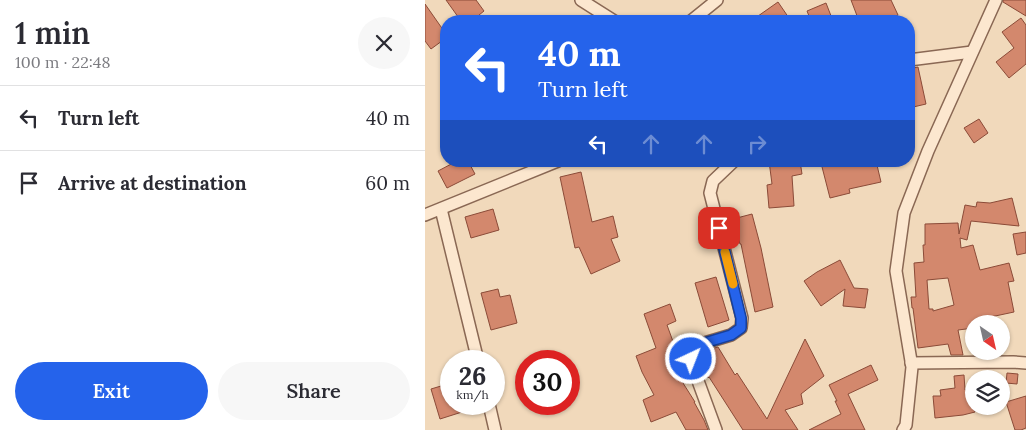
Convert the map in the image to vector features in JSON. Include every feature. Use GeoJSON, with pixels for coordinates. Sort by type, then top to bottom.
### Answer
{"type":"FeatureCollection","features":[{"type":"Feature","properties":{"kind":"street"},"geometry":{"type":"LineString","coordinates":[[581,0],[605,15]]}},
{"type":"Feature","properties":{"kind":"street"},"geometry":{"type":"LineString","coordinates":[[698,15],[717,0]]}},
{"type":"Feature","properties":{"kind":"street"},"geometry":{"type":"LineString","coordinates":[[903,430],[906,425],[912,367],[896,271],[904,214],[928,151],[996,0]]}},
{"type":"Feature","properties":{"kind":"street"},"geometry":{"type":"LineString","coordinates":[[915,59],[972,52]]}},
{"type":"Feature","properties":{"kind":"street"},"geometry":{"type":"LineString","coordinates":[[425,215],[543,167]]}},
{"type":"Feature","properties":{"kind":"street"},"geometry":{"type":"LineString","coordinates":[[716,430],[691,359],[693,349],[701,344],[731,335],[741,328],[741,318],[710,193],[713,181],[728,167]]}},
{"type":"Feature","properties":{"kind":"street"},"geometry":{"type":"LineString","coordinates":[[441,209],[476,350]]}},
{"type":"Feature","properties":{"kind":"street"},"geometry":{"type":"LineString","coordinates":[[911,364],[1026,363]]}},
{"type":"Feature","properties":{"kind":"street"},"geometry":{"type":"LineString","coordinates":[[492,415],[495,430]]}},
{"type":"Feature","properties":{"kind":"building"},"geometry":{"type":"Polygon","coordinates":[[[446,0],[476,0],[484,11],[479,15],[457,15],[446,0]]]}},
{"type":"Feature","properties":{"kind":"building"},"geometry":{"type":"Polygon","coordinates":[[[851,0],[891,0],[898,15],[857,15],[851,0]]]}},
{"type":"Feature","properties":{"kind":"building"},"geometry":{"type":"Polygon","coordinates":[[[1003,0],[1026,0],[1026,16],[1003,2],[1003,0]]]}},
{"type":"Feature","properties":{"kind":"building"},"geometry":{"type":"Polygon","coordinates":[[[778,2],[787,15],[760,15],[778,2]]]}},
{"type":"Feature","properties":{"kind":"building"},"geometry":{"type":"Polygon","coordinates":[[[826,3],[831,15],[809,15],[807,11],[826,3]]]}},
{"type":"Feature","properties":{"kind":"building"},"geometry":{"type":"Polygon","coordinates":[[[425,4],[440,25],[440,42],[431,49],[425,41],[425,4]]]}},
{"type":"Feature","properties":{"kind":"building"},"geometry":{"type":"Polygon","coordinates":[[[1021,18],[1026,25],[1026,64],[1009,78],[996,62],[1014,48],[1002,32],[1021,18]]]}},
{"type":"Feature","properties":{"kind":"building"},"geometry":{"type":"Polygon","coordinates":[[[918,67],[926,104],[915,107],[915,68],[918,67]]]}},
{"type":"Feature","properties":{"kind":"building"},"geometry":{"type":"Polygon","coordinates":[[[979,119],[988,133],[974,143],[964,128],[979,119]]]}},
{"type":"Feature","properties":{"kind":"building"},"geometry":{"type":"Polygon","coordinates":[[[446,167],[471,167],[475,174],[447,188],[438,171],[446,167]]]}},
{"type":"Feature","properties":{"kind":"building"},"geometry":{"type":"Polygon","coordinates":[[[770,167],[801,167],[802,174],[792,176],[794,206],[769,208],[767,185],[772,184],[770,167]]]}},
{"type":"Feature","properties":{"kind":"building"},"geometry":{"type":"Polygon","coordinates":[[[822,167],[877,167],[881,182],[849,189],[850,193],[830,198],[822,167]]]}},
{"type":"Feature","properties":{"kind":"building"},"geometry":{"type":"Polygon","coordinates":[[[581,172],[592,222],[613,216],[618,237],[611,239],[620,261],[591,274],[579,247],[575,248],[560,177],[581,172]]]}},
{"type":"Feature","properties":{"kind":"building"},"geometry":{"type":"Polygon","coordinates":[[[1012,198],[1019,226],[971,221],[967,240],[960,238],[961,248],[973,245],[980,270],[1009,263],[1014,281],[1008,282],[1014,312],[1000,315],[965,315],[965,329],[958,330],[963,355],[951,355],[948,344],[918,348],[911,297],[916,297],[914,263],[924,262],[925,224],[958,223],[959,234],[965,205],[976,207],[977,202],[990,203],[1012,198]],[[948,278],[927,280],[929,309],[933,309],[933,311],[954,305],[948,278]]]}},
{"type":"Feature","properties":{"kind":"building"},"geometry":{"type":"Polygon","coordinates":[[[493,209],[499,230],[471,238],[465,217],[493,209]]]}},
{"type":"Feature","properties":{"kind":"building"},"geometry":{"type":"Polygon","coordinates":[[[752,214],[773,307],[755,312],[741,244],[733,219],[752,214]]]}},
{"type":"Feature","properties":{"kind":"building"},"geometry":{"type":"Polygon","coordinates":[[[1026,232],[1026,253],[1017,255],[1013,234],[1026,232]]]}},
{"type":"Feature","properties":{"kind":"building"},"geometry":{"type":"Polygon","coordinates":[[[840,260],[854,288],[868,289],[865,308],[843,306],[845,289],[821,306],[804,281],[840,260]]]}},
{"type":"Feature","properties":{"kind":"building"},"geometry":{"type":"Polygon","coordinates":[[[716,277],[729,320],[708,327],[695,283],[716,277]]]}},
{"type":"Feature","properties":{"kind":"building"},"geometry":{"type":"Polygon","coordinates":[[[498,289],[500,297],[510,295],[517,323],[491,330],[481,293],[498,289]]]}},
{"type":"Feature","properties":{"kind":"building"},"geometry":{"type":"Polygon","coordinates":[[[670,304],[676,321],[667,325],[683,369],[676,372],[695,402],[708,430],[686,430],[676,412],[651,422],[643,400],[654,395],[636,356],[656,348],[644,314],[670,304]]]}},
{"type":"Feature","properties":{"kind":"building"},"geometry":{"type":"Polygon","coordinates":[[[805,339],[824,376],[801,394],[803,404],[785,410],[798,430],[743,430],[702,369],[698,359],[699,354],[718,347],[735,375],[737,373],[767,419],[805,339]]]}},
{"type":"Feature","properties":{"kind":"building"},"geometry":{"type":"Polygon","coordinates":[[[871,365],[878,380],[848,394],[865,430],[809,430],[841,414],[829,385],[871,365]]]}},
{"type":"Feature","properties":{"kind":"building"},"geometry":{"type":"Polygon","coordinates":[[[1010,373],[1018,374],[1017,384],[1010,383],[1010,373]]]}},
{"type":"Feature","properties":{"kind":"building"},"geometry":{"type":"Polygon","coordinates":[[[964,375],[965,414],[935,418],[933,396],[941,396],[940,390],[955,388],[954,376],[964,375]]]}},
{"type":"Feature","properties":{"kind":"building"},"geometry":{"type":"Polygon","coordinates":[[[440,386],[440,415],[453,415],[440,419],[431,389],[440,386]]]}},
{"type":"Feature","properties":{"kind":"building"},"geometry":{"type":"Polygon","coordinates":[[[1026,396],[1026,428],[1015,430],[1010,414],[1010,401],[1026,396]]]}},
{"type":"Feature","properties":{"kind":"slow traffic"},"geometry":{"type":"LineString","coordinates":[[725,252],[733,284]]}},
{"type":"Feature","properties":{"kind":"route"},"geometry":{"type":"LineString","coordinates":[[691,359],[693,349],[701,344],[731,335],[741,328],[741,318],[719,228]]}}]}
